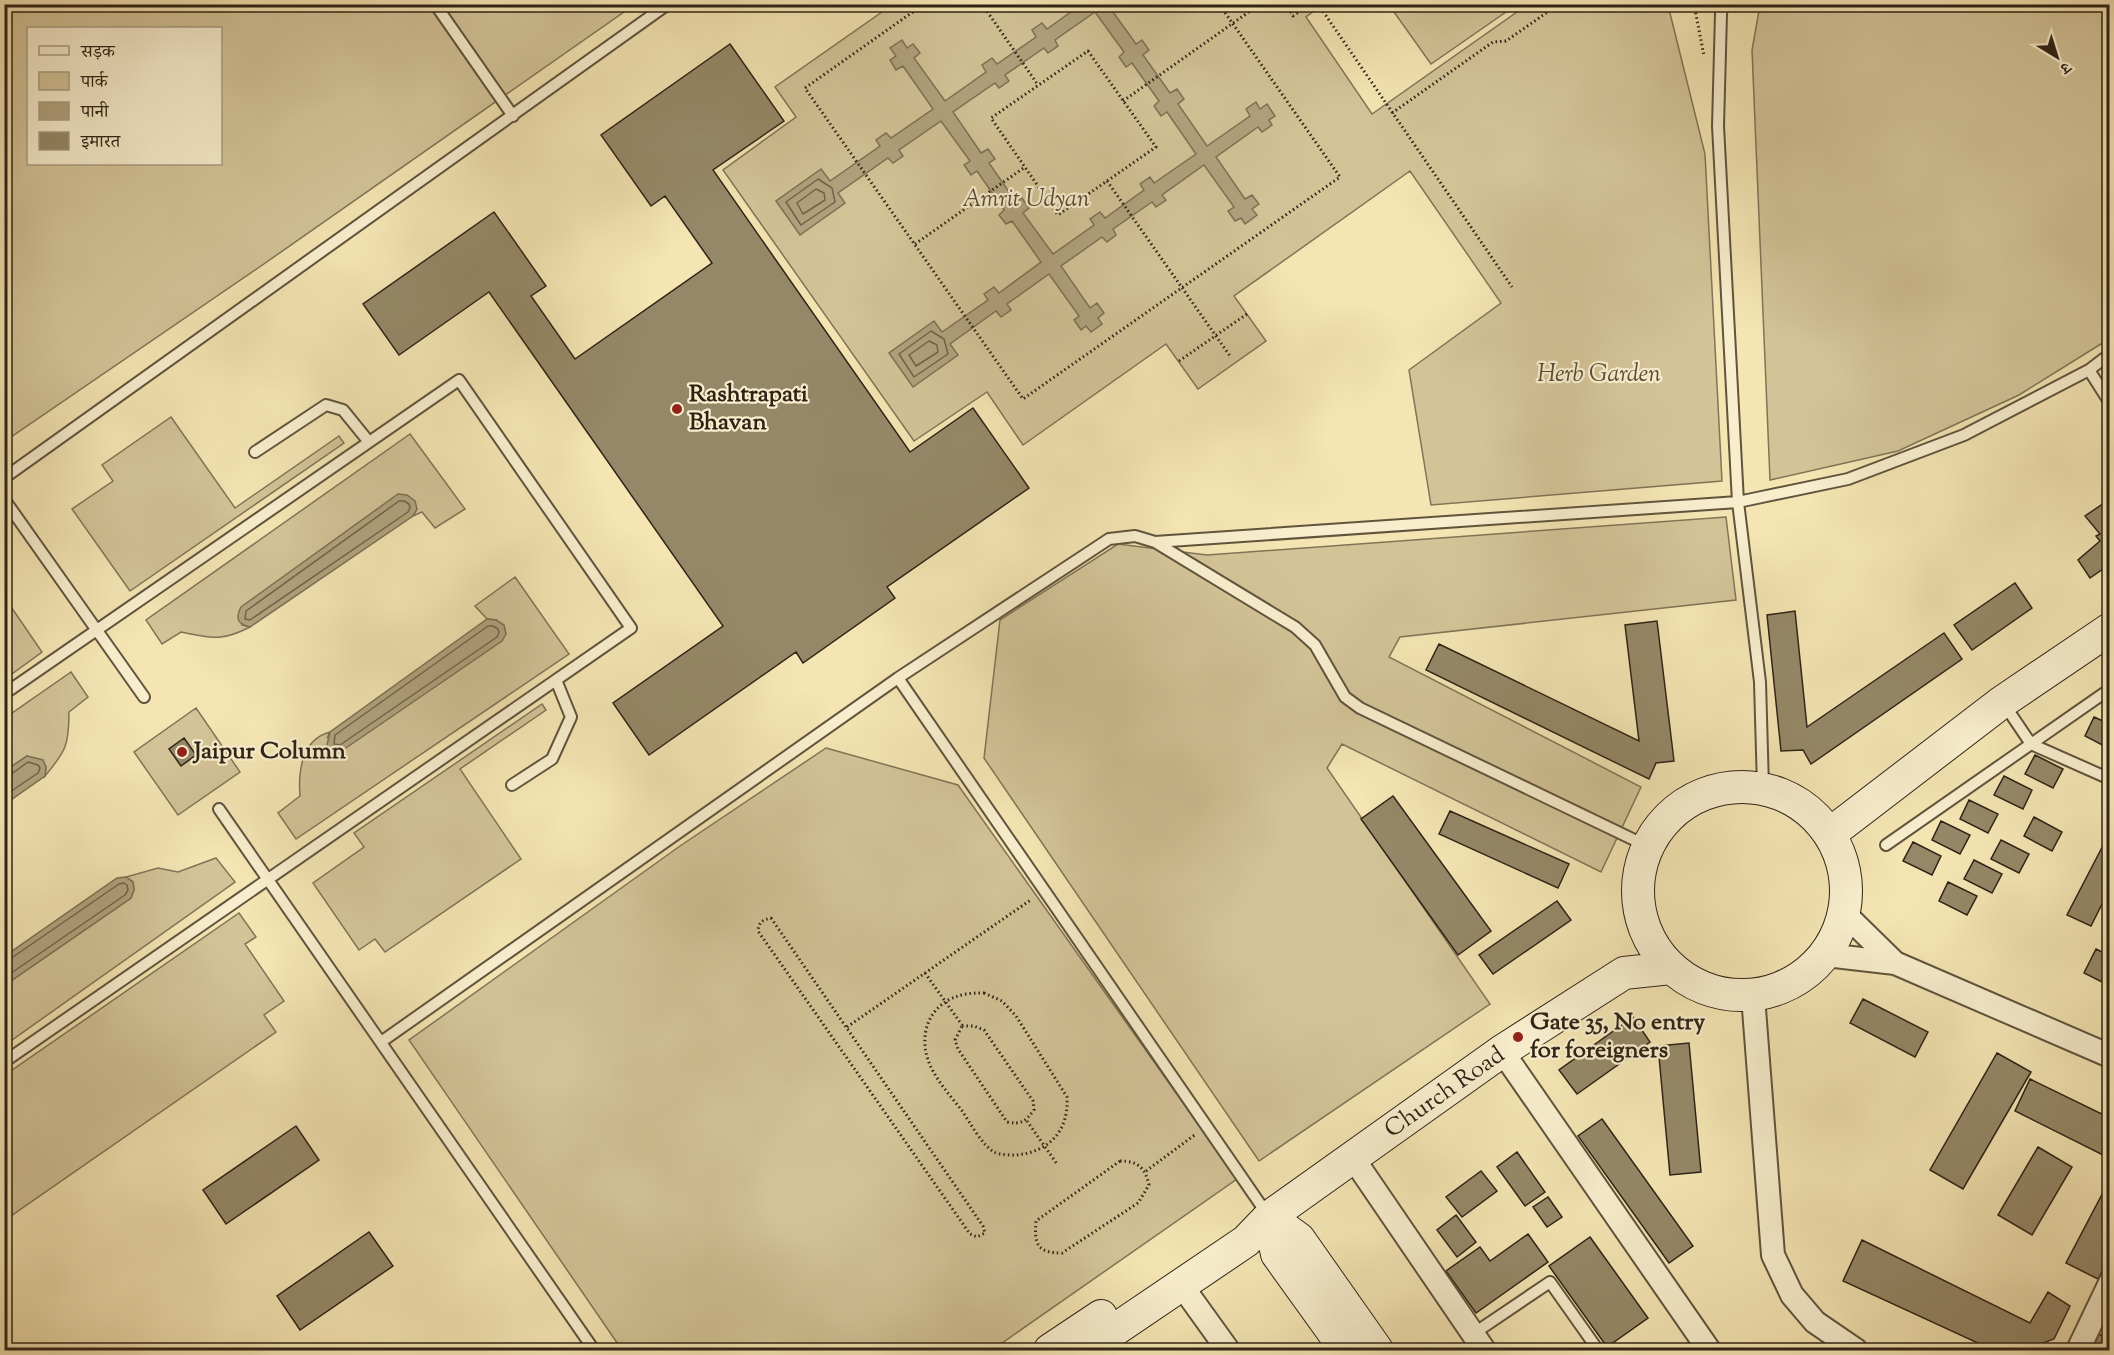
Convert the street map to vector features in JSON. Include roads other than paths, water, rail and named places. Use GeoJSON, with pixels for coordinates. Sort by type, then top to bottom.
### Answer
{"type":"FeatureCollection","features":[{"type":"Feature","properties":{"kind":"street"},"geometry":{"type":"LineString","coordinates":[[1831,833],[2002,702],[2109,629]]}},
{"type":"Feature","properties":{"kind":"street"},"geometry":{"type":"LineString","coordinates":[[1728,786],[1763,787],[1806,807],[1831,833],[1847,878],[1845,914],[1826,955],[1794,983],[1753,996],[1713,993],[1671,968],[1645,933],[1637,889],[1647,846],[1667,817],[1695,797],[1728,786]]}},
{"type":"Feature","properties":{"kind":"street"},"geometry":{"type":"LineString","coordinates":[[1845,914],[1895,963]]}},
{"type":"Feature","properties":{"kind":"street","name":"Church Road"},"geometry":{"type":"LineString","coordinates":[[1624,973],[1645,933]]}},
{"type":"Feature","properties":{"kind":"street"},"geometry":{"type":"LineString","coordinates":[[1826,955],[1895,963],[2109,1056]]}},
{"type":"Feature","properties":{"kind":"street","name":"Church Road"},"geometry":{"type":"LineString","coordinates":[[1085,1350],[1245,1241],[1269,1217],[1502,1051],[1624,973],[1671,968]]}},
{"type":"Feature","properties":{"kind":"street"},"geometry":{"type":"LineString","coordinates":[[1753,996],[1773,1255],[1792,1295],[1815,1322],[1856,1350]]}},
{"type":"Feature","properties":{"kind":"street"},"geometry":{"type":"LineString","coordinates":[[1502,1051],[1709,1350]]}},
{"type":"Feature","properties":{"kind":"street"},"geometry":{"type":"LineString","coordinates":[[1353,1158],[1478,1342]]}},
{"type":"Feature","properties":{"kind":"street"},"geometry":{"type":"LineString","coordinates":[[1269,1217],[1277,1254],[1346,1350]]}},
{"type":"Feature","properties":{"kind":"street"},"geometry":{"type":"LineString","coordinates":[[1269,1217],[1299,1239],[1377,1350]]}},
{"type":"Feature","properties":{"kind":"street","name":"Church Road"},"geometry":{"type":"LineString","coordinates":[[1050,1350],[1233,1226],[1269,1217]]}},
{"type":"Feature","properties":{"kind":"street"},"geometry":{"type":"LineString","coordinates":[[2078,1350],[2103,1311],[2109,1283]]}},
{"type":"Feature","properties":{"kind":"street"},"geometry":{"type":"LineString","coordinates":[[1182,1286],[1228,1350]]}},
{"type":"Feature","properties":{"kind":"lane"},"geometry":{"type":"LineString","coordinates":[[435,4],[513,116]]}},
{"type":"Feature","properties":{"kind":"lane"},"geometry":{"type":"LineString","coordinates":[[4,478],[668,4]]}},
{"type":"Feature","properties":{"kind":"lane"},"geometry":{"type":"LineString","coordinates":[[1723,4],[1718,126],[1737,502],[1760,682],[1763,787]]}},
{"type":"Feature","properties":{"kind":"lane"},"geometry":{"type":"LineString","coordinates":[[1155,542],[1737,502],[1848,479],[1964,435],[2089,370],[2109,354]]}},
{"type":"Feature","properties":{"kind":"lane"},"geometry":{"type":"LineString","coordinates":[[2089,370],[2109,403]]}},
{"type":"Feature","properties":{"kind":"lane"},"geometry":{"type":"LineString","coordinates":[[4,694],[459,380],[631,628],[4,1062]]}},
{"type":"Feature","properties":{"kind":"lane"},"geometry":{"type":"LineString","coordinates":[[255,453],[326,405],[343,410],[369,442]]}},
{"type":"Feature","properties":{"kind":"lane"},"geometry":{"type":"LineString","coordinates":[[4,499],[144,697]]}},
{"type":"Feature","properties":{"kind":"lane"},"geometry":{"type":"LineString","coordinates":[[381,1042],[898,678],[1109,539],[1135,536],[1155,542],[1295,627],[1316,645],[1345,697],[1360,708],[1647,846]]}},
{"type":"Feature","properties":{"kind":"lane"},"geometry":{"type":"LineString","coordinates":[[898,678],[1269,1217]]}},
{"type":"Feature","properties":{"kind":"lane"},"geometry":{"type":"LineString","coordinates":[[512,785],[552,759],[571,717],[556,680]]}},
{"type":"Feature","properties":{"kind":"lane"},"geometry":{"type":"LineString","coordinates":[[1886,845],[2109,689]]}},
{"type":"Feature","properties":{"kind":"lane"},"geometry":{"type":"LineString","coordinates":[[2002,702],[2031,744],[2109,779]]}},
{"type":"Feature","properties":{"kind":"lane"},"geometry":{"type":"LineString","coordinates":[[219,809],[594,1350]]}},
{"type":"Feature","properties":{"kind":"lane"},"geometry":{"type":"LineString","coordinates":[[1478,1342],[1550,1282],[1598,1350]]}},
{"type":"Feature","properties":{"kind":"water"},"geometry":{"type":"Polygon","coordinates":[[[1082,4],[1108,5],[1136,44],[1142,40],[1149,50],[1143,55],[1170,93],[1177,89],[1184,99],[1178,104],[1207,146],[1250,116],[1246,109],[1256,102],[1260,109],[1267,104],[1275,116],[1269,120],[1272,125],[1262,132],[1258,127],[1216,157],[1245,199],[1252,195],[1259,204],[1252,209],[1257,215],[1245,224],[1241,218],[1235,221],[1228,211],[1234,207],[1204,165],[1162,195],[1166,200],[1156,207],[1152,202],[1113,229],[1116,235],[1107,242],[1102,237],[1061,266],[1090,308],[1097,303],[1104,313],[1098,318],[1102,324],[1091,332],[1086,326],[1081,330],[1074,320],[1079,316],[1049,274],[1007,304],[1011,310],[1001,317],[996,311],[950,344],[958,355],[913,387],[889,353],[934,321],[942,332],[988,300],[984,294],[994,287],[999,293],[1041,262],[1012,221],[1006,224],[999,215],[1004,210],[977,171],[971,175],[964,165],[970,161],[941,121],[899,150],[903,156],[893,163],[888,158],[838,193],[845,203],[800,235],[776,201],[821,169],[830,181],[880,146],[876,140],[886,133],[891,138],[933,109],[903,66],[896,70],[890,60],[896,56],[890,48],[902,40],[907,48],[913,44],[920,53],[914,58],[945,101],[986,72],[982,65],[992,58],[997,64],[1036,37],[1032,30],[1042,23],[1047,29],[1082,4]],[[1095,12],[1055,40],[1058,46],[1048,53],[1044,48],[1005,75],[1009,81],[999,88],[995,83],[953,112],[981,153],[988,149],[995,159],[989,163],[1016,202],[1022,198],[1029,208],[1023,213],[1053,254],[1094,225],[1090,219],[1100,212],[1105,218],[1144,190],[1140,184],[1150,177],[1154,183],[1196,154],[1167,112],[1161,116],[1154,106],[1159,101],[1132,63],[1126,67],[1119,57],[1124,52],[1095,12]]]}},
{"type":"Feature","properties":{"kind":"water"},"geometry":{"type":"Polygon","coordinates":[[[398,494],[407,495],[415,501],[417,509],[413,516],[250,627],[240,623],[238,615],[241,607],[398,494]]]}},
{"type":"Feature","properties":{"kind":"water"},"geometry":{"type":"Polygon","coordinates":[[[487,619],[496,620],[504,625],[506,634],[502,641],[340,752],[331,750],[327,745],[330,732],[487,619]]]}},
{"type":"Feature","properties":{"kind":"water"},"geometry":{"type":"Polygon","coordinates":[[[27,756],[43,760],[46,767],[45,776],[5,804],[5,771],[27,756]]]}},
{"type":"Feature","properties":{"kind":"water"},"geometry":{"type":"Polygon","coordinates":[[[126,877],[133,882],[134,890],[131,898],[5,985],[5,956],[117,878],[126,877]]]}},
{"type":"Feature","properties":{"kind":"place","name":"Rashtrapati Bhavan"},"geometry":{"type":"Point","coordinates":[677,409]}},
{"type":"Feature","properties":{"kind":"place","name":"Jaipur Column"},"geometry":{"type":"Point","coordinates":[182,752]}},
{"type":"Feature","properties":{"kind":"place","name":"Gate 35, No entry for foreigners"},"geometry":{"type":"Point","coordinates":[1518,1037]}},
{"type":"Feature","properties":{"kind":"park label","name":"Amrit Udyan"},"geometry":{"type":"Point","coordinates":[1026,200]}},
{"type":"Feature","properties":{"kind":"park label","name":"Herb Garden"},"geometry":{"type":"Point","coordinates":[1599,375]}}]}
